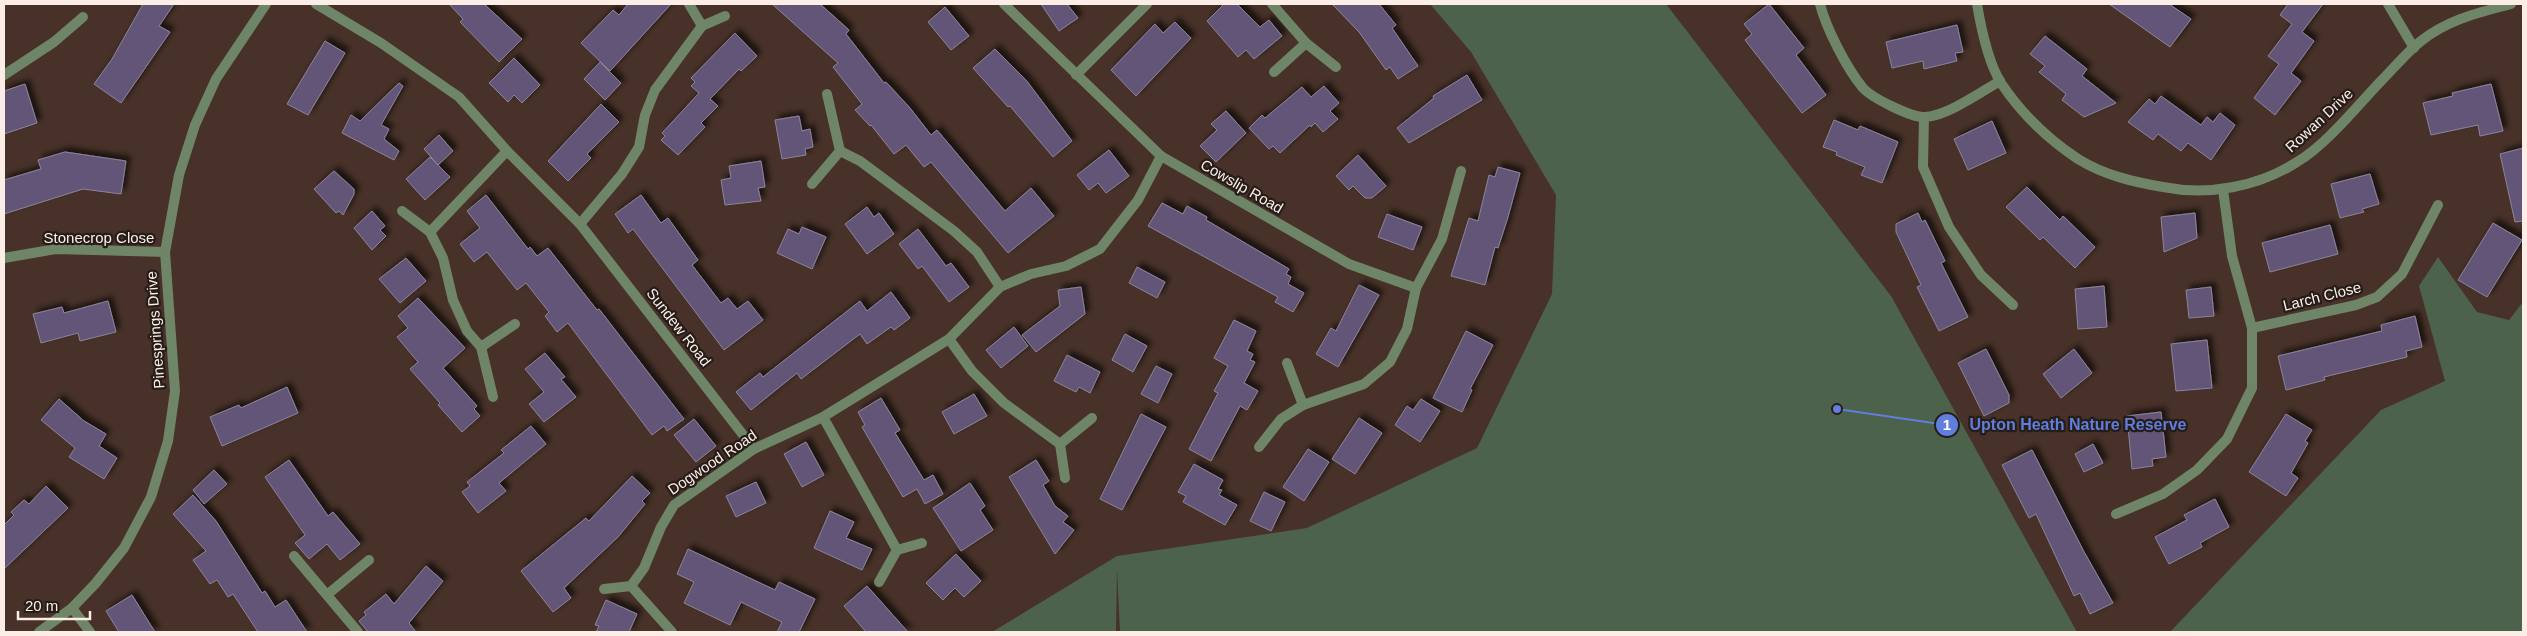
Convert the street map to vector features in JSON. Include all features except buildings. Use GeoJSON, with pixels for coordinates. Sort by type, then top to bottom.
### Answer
{"type":"FeatureCollection","features":[{"type":"Feature","properties":{"kind":"street","name":"Pinesprings Drive"},"geometry":{"type":"LineString","coordinates":[[39,632],[72,608],[95,584],[124,548],[150,497],[168,441],[175,391],[165,252],[179,175],[195,125],[216,79],[266,4]]}},
{"type":"Feature","properties":{"kind":"street","name":"Sundew Road"},"geometry":{"type":"LineString","coordinates":[[316,4],[381,43],[459,97],[507,150],[580,224],[754,449]]}},
{"type":"Feature","properties":{"kind":"street"},"geometry":{"type":"LineString","coordinates":[[690,4],[702,26]]}},
{"type":"Feature","properties":{"kind":"street","name":"Cowslip Road"},"geometry":{"type":"LineString","coordinates":[[1004,4],[1076,76],[1161,156],[1349,264],[1416,288]]}},
{"type":"Feature","properties":{"kind":"street"},"geometry":{"type":"LineString","coordinates":[[1076,76],[1147,4]]}},
{"type":"Feature","properties":{"kind":"street"},"geometry":{"type":"LineString","coordinates":[[1272,4],[1306,43],[1336,67]]}},
{"type":"Feature","properties":{"kind":"street"},"geometry":{"type":"LineString","coordinates":[[1820,4],[1823,16],[1864,90],[1896,108],[1924,117],[1957,106],[2000,81]]}},
{"type":"Feature","properties":{"kind":"street","name":"Rowan Drive"},"geometry":{"type":"LineString","coordinates":[[1977,4],[1982,34],[2000,81],[2022,110],[2055,144],[2097,171],[2178,190],[2223,190],[2262,180],[2298,162],[2335,130],[2420,41],[2456,19],[2510,4]]}},
{"type":"Feature","properties":{"kind":"street"},"geometry":{"type":"LineString","coordinates":[[2388,4],[2414,48]]}},
{"type":"Feature","properties":{"kind":"street"},"geometry":{"type":"LineString","coordinates":[[580,224],[622,174],[639,147],[645,116],[655,90],[702,26],[724,16]]}},
{"type":"Feature","properties":{"kind":"street"},"geometry":{"type":"LineString","coordinates":[[4,76],[54,42],[83,17]]}},
{"type":"Feature","properties":{"kind":"street"},"geometry":{"type":"LineString","coordinates":[[1274,72],[1306,43]]}},
{"type":"Feature","properties":{"kind":"street"},"geometry":{"type":"LineString","coordinates":[[827,94],[840,151],[860,162],[954,231],[977,252],[1000,288]]}},
{"type":"Feature","properties":{"kind":"street"},"geometry":{"type":"LineString","coordinates":[[1924,117],[1923,166],[1949,227],[1981,275],[2012,305]]}},
{"type":"Feature","properties":{"kind":"street"},"geometry":{"type":"LineString","coordinates":[[430,232],[507,150]]}},
{"type":"Feature","properties":{"kind":"street"},"geometry":{"type":"LineString","coordinates":[[812,184],[840,151]]}},
{"type":"Feature","properties":{"kind":"street","name":"Dogwood Road"},"geometry":{"type":"LineString","coordinates":[[631,586],[644,568],[660,527],[674,505],[754,449],[823,417],[949,339],[1000,288],[1031,274],[1066,266],[1100,249],[1138,200],[1161,156]]}},
{"type":"Feature","properties":{"kind":"street"},"geometry":{"type":"LineString","coordinates":[[1259,447],[1281,419],[1303,405],[1364,384],[1390,362],[1407,330],[1416,288],[1442,239],[1461,171]]}},
{"type":"Feature","properties":{"kind":"street"},"geometry":{"type":"LineString","coordinates":[[2116,514],[2163,494],[2197,470],[2227,439],[2252,388],[2252,328],[2232,256],[2223,190]]}},
{"type":"Feature","properties":{"kind":"street","name":"Larch Close"},"geometry":{"type":"LineString","coordinates":[[2252,328],[2356,305],[2378,297],[2402,274],[2438,205]]}},
{"type":"Feature","properties":{"kind":"street"},"geometry":{"type":"LineString","coordinates":[[402,211],[430,232],[443,258],[453,300],[467,331],[481,347],[493,397]]}},
{"type":"Feature","properties":{"kind":"street","name":"Stonecrop Close"},"geometry":{"type":"LineString","coordinates":[[4,256],[56,250],[165,252]]}},
{"type":"Feature","properties":{"kind":"street"},"geometry":{"type":"LineString","coordinates":[[481,347],[515,324]]}},
{"type":"Feature","properties":{"kind":"street"},"geometry":{"type":"LineString","coordinates":[[949,339],[972,371],[1004,403],[1060,444],[1065,478]]}},
{"type":"Feature","properties":{"kind":"street"},"geometry":{"type":"LineString","coordinates":[[1287,363],[1303,405]]}},
{"type":"Feature","properties":{"kind":"street"},"geometry":{"type":"LineString","coordinates":[[823,417],[897,550]]}},
{"type":"Feature","properties":{"kind":"street"},"geometry":{"type":"LineString","coordinates":[[1060,444],[1092,418]]}},
{"type":"Feature","properties":{"kind":"street"},"geometry":{"type":"LineString","coordinates":[[879,582],[897,550],[922,543]]}},
{"type":"Feature","properties":{"kind":"street"},"geometry":{"type":"LineString","coordinates":[[294,556],[328,594],[358,632]]}},
{"type":"Feature","properties":{"kind":"street"},"geometry":{"type":"LineString","coordinates":[[328,594],[369,560]]}},
{"type":"Feature","properties":{"kind":"street"},"geometry":{"type":"LineString","coordinates":[[604,589],[631,586],[672,632]]}},
{"type":"Feature","properties":{"kind":"street"},"geometry":{"type":"LineString","coordinates":[[72,608],[90,632]]}},
{"type":"Feature","properties":{"kind":"green space"},"geometry":{"type":"Polygon","coordinates":[[[1430,4],[1666,4],[1891,296],[2077,632],[1120,632],[1117,569],[1116,632],[992,632],[1117,556],[1307,528],[1477,448],[1552,294],[1556,195],[1471,52],[1430,4]]]}},
{"type":"Feature","properties":{"kind":"green space"},"geometry":{"type":"Polygon","coordinates":[[[2438,257],[2477,312],[2509,320],[2523,302],[2523,632],[2170,632],[2381,410],[2445,381],[2419,286],[2438,257]]]}},
{"type":"Feature","properties":{"kind":"place","name":"Upton Heath Nature Reserve"},"geometry":{"type":"Point","coordinates":[1837,409]}}]}
